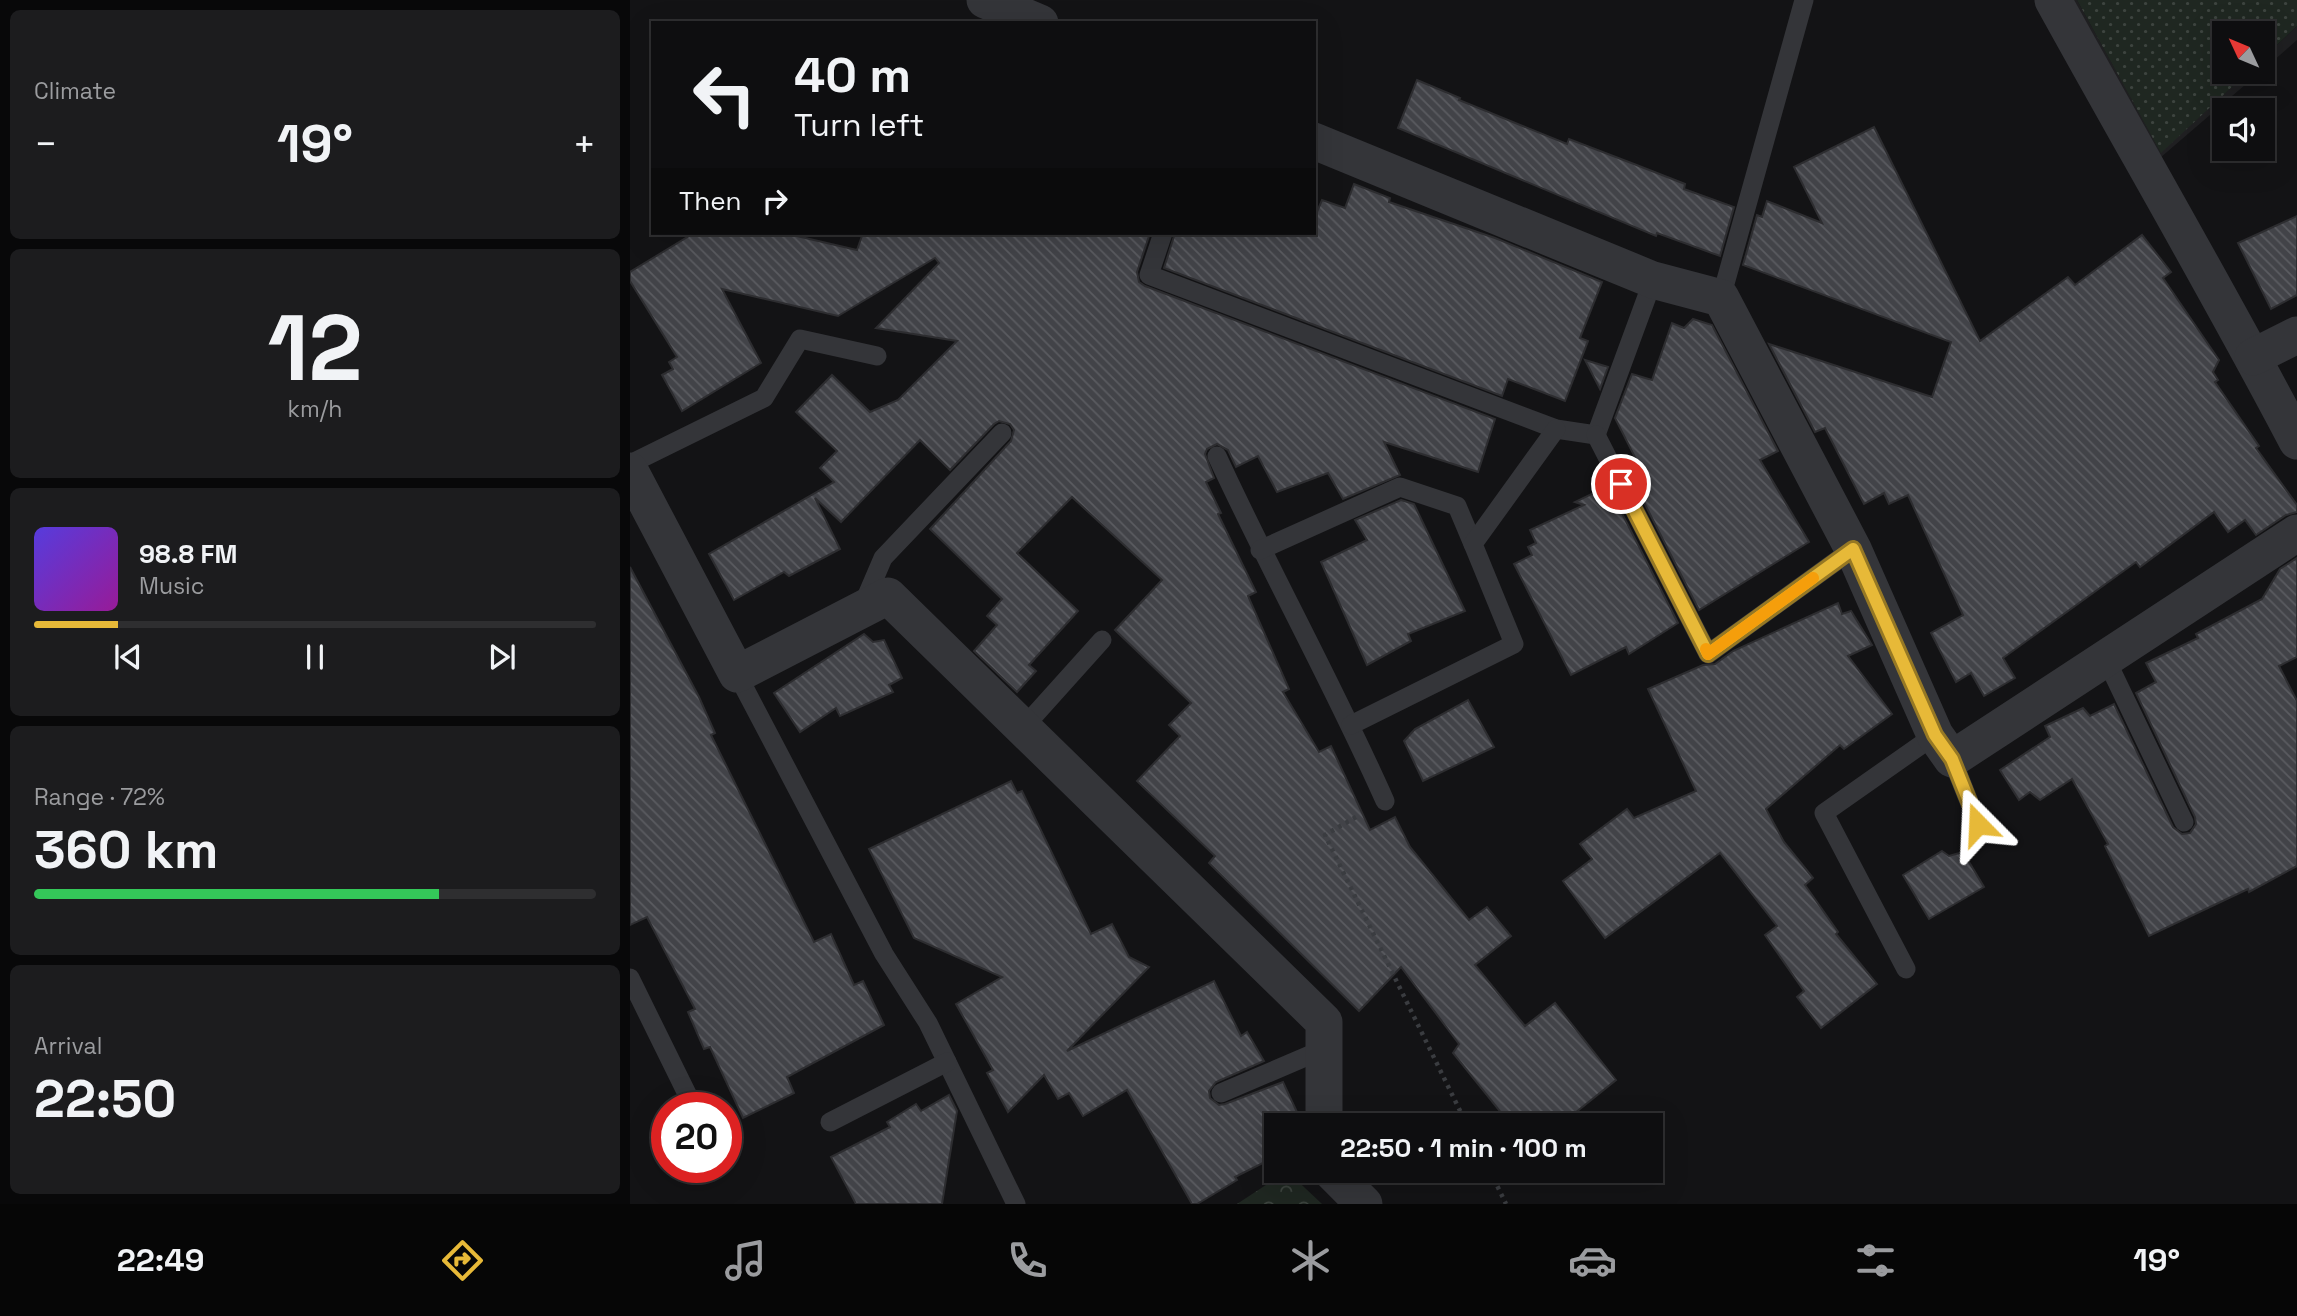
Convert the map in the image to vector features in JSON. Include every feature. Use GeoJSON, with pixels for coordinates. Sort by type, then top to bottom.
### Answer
{"type":"FeatureCollection","features":[{"type":"Feature","properties":{"kind":"street"},"geometry":{"type":"LineString","coordinates":[[985,0],[1035,21]]}},
{"type":"Feature","properties":{"kind":"street"},"geometry":{"type":"LineString","coordinates":[[2053,0],[2297,441]]}},
{"type":"Feature","properties":{"kind":"street"},"geometry":{"type":"LineString","coordinates":[[1316,142],[1653,280],[1721,298],[1853,549],[1944,747],[2105,657],[2297,533]]}},
{"type":"Feature","properties":{"kind":"street"},"geometry":{"type":"LineString","coordinates":[[2253,358],[2297,335]]}},
{"type":"Feature","properties":{"kind":"street"},"geometry":{"type":"LineString","coordinates":[[630,471],[737,674],[888,596],[1324,1022],[1324,1113]]}},
{"type":"Feature","properties":{"kind":"street"},"geometry":{"type":"LineString","coordinates":[[1343,1183],[1364,1204]]}},
{"type":"Feature","properties":{"kind":"lane"},"geometry":{"type":"LineString","coordinates":[[1721,298],[1804,0]]}},
{"type":"Feature","properties":{"kind":"lane"},"geometry":{"type":"LineString","coordinates":[[1162,235],[1149,275],[1556,429],[1596,435]]}},
{"type":"Feature","properties":{"kind":"lane"},"geometry":{"type":"LineString","coordinates":[[1653,280],[1596,435],[1708,654],[1853,549]]}},
{"type":"Feature","properties":{"kind":"lane"},"geometry":{"type":"LineString","coordinates":[[630,464],[764,398],[800,339],[877,356]]}},
{"type":"Feature","properties":{"kind":"lane"},"geometry":{"type":"LineString","coordinates":[[1473,544],[1556,429]]}},
{"type":"Feature","properties":{"kind":"lane"},"geometry":{"type":"LineString","coordinates":[[861,610],[883,558],[1002,433]]}},
{"type":"Feature","properties":{"kind":"lane"},"geometry":{"type":"LineString","coordinates":[[1217,456],[1260,550],[1351,725],[1385,801]]}},
{"type":"Feature","properties":{"kind":"lane"},"geometry":{"type":"LineString","coordinates":[[1260,550],[1400,487],[1457,506],[1514,644],[1351,725]]}},
{"type":"Feature","properties":{"kind":"lane"},"geometry":{"type":"LineString","coordinates":[[1023,728],[1102,640]]}},
{"type":"Feature","properties":{"kind":"lane"},"geometry":{"type":"LineString","coordinates":[[2105,657],[2184,822]]}},
{"type":"Feature","properties":{"kind":"lane"},"geometry":{"type":"LineString","coordinates":[[737,674],[884,954],[928,1023],[1016,1204]]}},
{"type":"Feature","properties":{"kind":"lane"},"geometry":{"type":"LineString","coordinates":[[1906,969],[1824,813],[1944,747],[1978,824]]}},
{"type":"Feature","properties":{"kind":"lane"},"geometry":{"type":"LineString","coordinates":[[630,978],[686,1092]]}},
{"type":"Feature","properties":{"kind":"lane"},"geometry":{"type":"LineString","coordinates":[[1220,1093],[1324,1049]]}},
{"type":"Feature","properties":{"kind":"lane"},"geometry":{"type":"LineString","coordinates":[[830,1122],[947,1062]]}},
{"type":"Feature","properties":{"kind":"path"},"geometry":{"type":"LineString","coordinates":[[1385,801],[1325,835],[1462,1113]]}},
{"type":"Feature","properties":{"kind":"path"},"geometry":{"type":"LineString","coordinates":[[1496,1183],[1506,1204]]}},
{"type":"Feature","properties":{"kind":"shaded area"},"geometry":{"type":"Polygon","coordinates":[[[2053,0],[2077,0],[2161,152],[2212,105],[2212,113],[2146,170],[2053,0]]]}},
{"type":"Feature","properties":{"kind":"shaded area"},"geometry":{"type":"Polygon","coordinates":[[[2297,26],[2297,40],[2275,59],[2275,47],[2297,26]]]}},
{"type":"Feature","properties":{"kind":"shaded area"},"geometry":{"type":"Polygon","coordinates":[[[2235,84],[2246,84],[2230,98],[2220,98],[2235,84]]]}},
{"type":"Feature","properties":{"kind":"green space"},"geometry":{"type":"Polygon","coordinates":[[[2077,0],[2297,0],[2297,26],[2275,47],[2275,21],[2212,21],[2212,84],[2235,84],[2220,98],[2212,98],[2212,106],[2161,153],[2077,0]]]}},
{"type":"Feature","properties":{"kind":"green space"},"geometry":{"type":"Polygon","coordinates":[[[1269,1183],[1300,1183],[1322,1204],[1237,1204],[1269,1183]]]}},
{"type":"Feature","properties":{"kind":"building"},"geometry":{"type":"Polygon","coordinates":[[[1417,80],[1567,144],[1569,139],[1685,184],[1684,189],[1734,207],[1720,256],[1657,233],[1656,236],[1398,128],[1417,80]]]}},
{"type":"Feature","properties":{"kind":"building"},"geometry":{"type":"Polygon","coordinates":[[[1874,127],[1980,341],[2068,277],[2075,285],[2142,235],[2171,272],[2163,278],[2219,360],[2213,372],[2218,380],[2215,382],[2259,446],[2256,448],[2297,505],[2297,512],[2286,515],[2256,535],[2245,520],[2228,532],[2214,512],[2140,567],[2136,562],[2003,658],[2015,678],[1984,696],[1971,673],[1956,682],[1931,633],[1963,615],[1908,495],[1889,504],[1884,493],[1864,504],[1825,428],[1815,432],[1769,344],[1932,397],[1951,342],[1743,265],[1757,215],[1762,217],[1767,201],[1822,223],[1794,167],[1874,127]]]}},
{"type":"Feature","properties":{"kind":"building"},"geometry":{"type":"Polygon","coordinates":[[[1354,184],[1390,198],[1389,202],[1495,238],[1602,282],[1580,338],[1588,341],[1565,401],[1508,379],[1502,396],[1164,268],[1174,235],[1316,235],[1316,214],[1322,200],[1345,208],[1354,184]]]}},
{"type":"Feature","properties":{"kind":"building"},"geometry":{"type":"Polygon","coordinates":[[[2297,216],[2297,295],[2271,309],[2238,243],[2297,216]]]}},
{"type":"Feature","properties":{"kind":"building"},"geometry":{"type":"Polygon","coordinates":[[[691,235],[793,235],[857,250],[862,235],[1149,235],[1137,272],[1139,282],[1145,286],[1495,419],[1478,472],[1384,442],[1400,475],[1343,499],[1328,473],[1277,492],[1258,456],[1236,467],[1228,450],[1217,444],[1207,449],[1205,454],[1214,478],[1206,482],[1221,513],[1218,514],[1256,592],[1248,596],[1289,689],[1283,692],[1319,752],[1331,746],[1370,830],[1395,817],[1410,847],[1469,920],[1487,907],[1511,936],[1475,965],[1525,1026],[1555,1003],[1616,1080],[1575,1113],[1501,1113],[1453,1053],[1459,1044],[1401,967],[1359,1011],[1209,863],[1215,856],[1137,781],[1180,736],[1169,725],[1191,703],[1115,630],[1162,580],[1072,497],[1017,553],[1078,611],[1029,665],[1036,671],[1017,692],[974,651],[997,625],[987,616],[1002,599],[930,529],[1011,441],[1014,430],[1010,424],[999,421],[994,424],[950,470],[920,440],[841,522],[815,498],[840,549],[789,576],[784,572],[734,600],[709,554],[834,482],[820,468],[837,451],[796,412],[832,375],[870,412],[898,400],[957,341],[876,328],[939,263],[935,258],[838,316],[722,289],[761,363],[682,411],[662,375],[673,369],[669,362],[677,357],[630,281],[630,272],[691,235]]]}},
{"type":"Feature","properties":{"kind":"building"},"geometry":{"type":"Polygon","coordinates":[[[1693,319],[1712,325],[1778,451],[1760,460],[1809,542],[1699,610],[1630,475],[1641,469],[1615,418],[1632,374],[1652,380],[1672,323],[1684,328],[1693,319]]]}},
{"type":"Feature","properties":{"kind":"building"},"geometry":{"type":"Polygon","coordinates":[[[1585,360],[1608,367],[1600,389],[1585,360]]]}},
{"type":"Feature","properties":{"kind":"building"},"geometry":{"type":"Polygon","coordinates":[[[1608,486],[1678,623],[1629,654],[1626,647],[1571,675],[1514,564],[1532,555],[1528,547],[1536,543],[1530,530],[1584,505],[1575,502],[1608,486]]]}},
{"type":"Feature","properties":{"kind":"building"},"geometry":{"type":"Polygon","coordinates":[[[1401,500],[1414,504],[1465,611],[1408,634],[1411,641],[1367,665],[1321,562],[1367,540],[1355,520],[1401,500]]]}},
{"type":"Feature","properties":{"kind":"building"},"geometry":{"type":"Polygon","coordinates":[[[2297,558],[2297,657],[2279,666],[2297,701],[2297,866],[2249,892],[2248,889],[2149,936],[2105,846],[2108,844],[2072,779],[2040,800],[2030,792],[2019,800],[2000,770],[2050,737],[2045,726],[2083,708],[2090,716],[2114,704],[2173,827],[2182,834],[2190,833],[2196,824],[2195,817],[2136,693],[2156,682],[2146,663],[2198,638],[2196,634],[2262,599],[2280,569],[2297,558]]]}},
{"type":"Feature","properties":{"kind":"building"},"geometry":{"type":"Polygon","coordinates":[[[630,567],[699,697],[715,733],[711,735],[814,942],[831,934],[854,985],[863,981],[884,1025],[787,1077],[794,1093],[743,1118],[742,1092],[731,1092],[710,1047],[704,1049],[688,1012],[695,1009],[647,917],[630,925],[630,567]]]}},
{"type":"Feature","properties":{"kind":"building"},"geometry":{"type":"Polygon","coordinates":[[[1838,603],[1842,614],[1851,611],[1872,645],[1848,656],[1892,714],[1844,749],[1840,745],[1766,809],[1784,842],[1813,878],[1805,885],[1838,932],[1836,934],[1877,984],[1821,1028],[1797,997],[1804,991],[1765,935],[1777,926],[1720,853],[1605,938],[1563,881],[1592,859],[1580,844],[1627,809],[1634,818],[1696,791],[1648,689],[1703,665],[1715,664],[1733,651],[1838,603]]]}},
{"type":"Feature","properties":{"kind":"building"},"geometry":{"type":"Polygon","coordinates":[[[864,634],[873,642],[884,640],[902,678],[889,685],[893,692],[840,716],[836,708],[800,732],[774,693],[864,634]]]}},
{"type":"Feature","properties":{"kind":"building"},"geometry":{"type":"Polygon","coordinates":[[[1468,700],[1494,747],[1423,781],[1404,741],[1415,729],[1468,700]]]}},
{"type":"Feature","properties":{"kind":"building"},"geometry":{"type":"Polygon","coordinates":[[[1011,781],[1017,793],[1022,791],[1091,934],[1112,924],[1129,957],[1149,967],[1067,1051],[1214,981],[1241,1036],[1247,1032],[1264,1061],[1216,1082],[1209,1091],[1210,1098],[1219,1105],[1225,1104],[1283,1082],[1297,1113],[1264,1113],[1264,1162],[1235,1177],[1237,1180],[1197,1204],[1192,1204],[1127,1090],[1083,1116],[1069,1093],[1058,1099],[1044,1075],[1008,1112],[987,1073],[993,1070],[956,1004],[1002,977],[914,938],[869,849],[1011,781]]]}},
{"type":"Feature","properties":{"kind":"building"},"geometry":{"type":"Polygon","coordinates":[[[1942,851],[1949,856],[1963,852],[1984,887],[1929,919],[1903,875],[1942,851]]]}},
{"type":"Feature","properties":{"kind":"building"},"geometry":{"type":"Polygon","coordinates":[[[949,1095],[957,1111],[942,1204],[856,1204],[831,1157],[890,1127],[887,1122],[916,1104],[921,1111],[949,1095]]]}},
{"type":"Feature","properties":{"kind":"slow traffic"},"geometry":{"type":"LineString","coordinates":[[1706,649],[1708,654],[1813,578]]}},
{"type":"Feature","properties":{"kind":"route"},"geometry":{"type":"LineString","coordinates":[[1621,484],[1708,654],[1853,549],[1935,735],[1952,759],[1978,824]]}}]}
